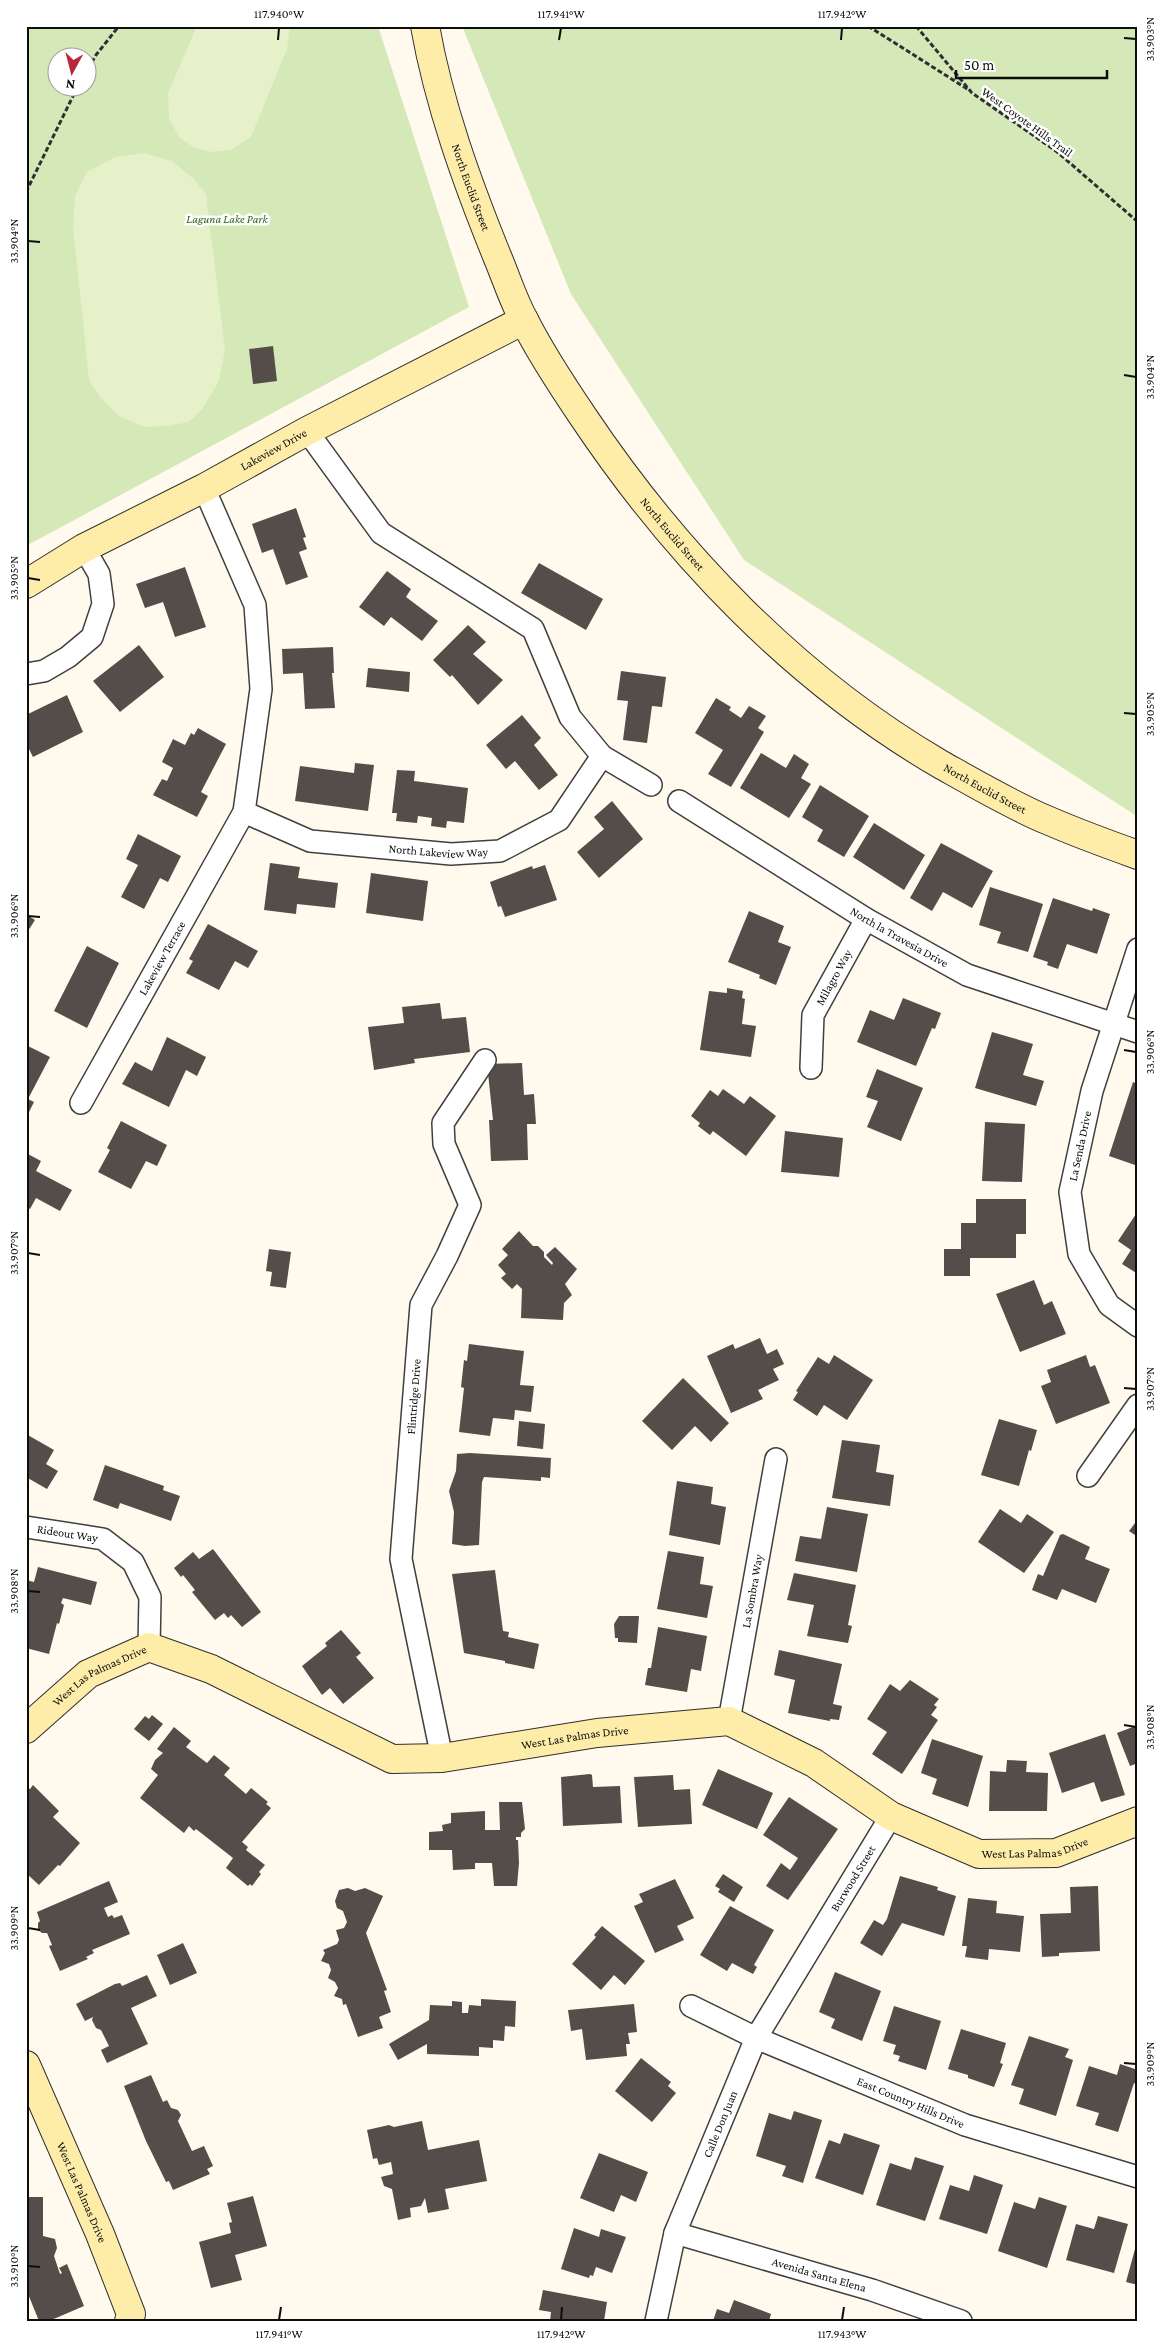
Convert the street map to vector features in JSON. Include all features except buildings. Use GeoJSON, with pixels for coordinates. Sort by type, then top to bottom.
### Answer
{"type":"FeatureCollection","features":[{"type":"Feature","properties":{"kind":"street","name":"North Euclid Street"},"geometry":{"type":"LineString","coordinates":[[425,26],[449,123],[476,204],[524,320],[566,391],[612,461],[652,514],[715,584],[780,646],[852,706],[938,763],[1044,819],[1138,855]]}},
{"type":"Feature","properties":{"kind":"street","name":"Lakeview Drive"},"geometry":{"type":"LineString","coordinates":[[26,584],[84,548],[204,488],[308,431],[524,320]]}},
{"type":"Feature","properties":{"kind":"street"},"geometry":{"type":"LineString","coordinates":[[308,431],[381,533],[533,629],[570,717],[602,756],[651,785]]}},
{"type":"Feature","properties":{"kind":"street"},"geometry":{"type":"LineString","coordinates":[[204,488],[255,605],[261,689],[244,812]]}},
{"type":"Feature","properties":{"kind":"street"},"geometry":{"type":"LineString","coordinates":[[26,674],[44,671],[68,657],[92,637],[103,604],[99,574],[84,548]]}},
{"type":"Feature","properties":{"kind":"street","name":"North Lakeview Way"},"geometry":{"type":"LineString","coordinates":[[244,812],[310,840],[451,854],[500,852],[560,820],[602,756]]}},
{"type":"Feature","properties":{"kind":"street","name":"North la Travesia Drive"},"geometry":{"type":"LineString","coordinates":[[679,802],[866,919],[967,975],[1138,1032]]}},
{"type":"Feature","properties":{"kind":"street","name":"Lakeview Terrace"},"geometry":{"type":"LineString","coordinates":[[81,1103],[244,812]]}},
{"type":"Feature","properties":{"kind":"street","name":"Milagro Way"},"geometry":{"type":"LineString","coordinates":[[811,1068],[813,1015],[866,919]]}},
{"type":"Feature","properties":{"kind":"street","name":"La Senda Drive"},"geometry":{"type":"LineString","coordinates":[[1138,949],[1092,1091],[1070,1192],[1079,1254],[1110,1305],[1138,1326]]}},
{"type":"Feature","properties":{"kind":"street","name":"Flintridge Drive"},"geometry":{"type":"LineString","coordinates":[[442,1758],[402,1559],[421,1305],[447,1256],[470,1206],[444,1144],[443,1123],[486,1060]]}},
{"type":"Feature","properties":{"kind":"street"},"geometry":{"type":"LineString","coordinates":[[1088,1476],[1138,1405]]}},
{"type":"Feature","properties":{"kind":"street","name":"La Sombra Way"},"geometry":{"type":"LineString","coordinates":[[729,1721],[776,1459]]}},
{"type":"Feature","properties":{"kind":"street","name":"Rideout Way"},"geometry":{"type":"LineString","coordinates":[[26,1527],[103,1539],[133,1562],[150,1597],[149,1647]]}},
{"type":"Feature","properties":{"kind":"street","name":"West Las Palmas Drive"},"geometry":{"type":"LineString","coordinates":[[26,1729],[88,1674],[149,1647],[211,1668],[392,1759],[442,1758],[597,1733],[729,1721],[814,1763],[891,1816],[978,1854],[1056,1852],[1138,1821]]}},
{"type":"Feature","properties":{"kind":"street","name":"Burwood Street"},"geometry":{"type":"LineString","coordinates":[[814,1940],[891,1816]]}},
{"type":"Feature","properties":{"kind":"street","name":"Calle Don Juan"},"geometry":{"type":"LineString","coordinates":[[656,2321],[675,2233],[756,2038],[814,1940]]}},
{"type":"Feature","properties":{"kind":"street","name":"East Country Hills Drive"},"geometry":{"type":"LineString","coordinates":[[691,2006],[756,2038],[965,2125],[1138,2177]]}},
{"type":"Feature","properties":{"kind":"street","name":"West Las Palmas Drive"},"geometry":{"type":"LineString","coordinates":[[26,2065],[100,2234],[131,2314],[129,2321]]}},
{"type":"Feature","properties":{"kind":"street","name":"Avenida Santa Elena"},"geometry":{"type":"LineString","coordinates":[[675,2233],[872,2290],[961,2321]]}},
{"type":"Feature","properties":{"kind":"path"},"geometry":{"type":"LineString","coordinates":[[98,52],[119,26]]}},
{"type":"Feature","properties":{"kind":"path"},"geometry":{"type":"LineString","coordinates":[[868,26],[972,93]]}},
{"type":"Feature","properties":{"kind":"path","name":"West Coyote Hills Trail"},"geometry":{"type":"LineString","coordinates":[[916,26],[972,93],[1056,151],[1138,222]]}},
{"type":"Feature","properties":{"kind":"path"},"geometry":{"type":"LineString","coordinates":[[26,192],[72,98]]}},
{"type":"Feature","properties":{"kind":"green space","name":"Laguna Lake Park"},"geometry":{"type":"Polygon","coordinates":[[[26,26],[378,26],[469,307],[26,546],[26,26]]]}},
{"type":"Feature","properties":{"kind":"green space"},"geometry":{"type":"Polygon","coordinates":[[[197,26],[290,26],[287,49],[251,137],[231,150],[211,152],[195,148],[180,138],[169,119],[168,93],[197,26]]]}},
{"type":"Feature","properties":{"kind":"green space"},"geometry":{"type":"Polygon","coordinates":[[[462,26],[1138,26],[1138,817],[744,560],[571,294],[462,26]]]}},
{"type":"Feature","properties":{"kind":"green space"},"geometry":{"type":"Polygon","coordinates":[[[144,153],[172,161],[193,178],[206,194],[225,350],[219,381],[203,408],[189,422],[168,426],[144,427],[119,416],[102,400],[89,380],[73,226],[75,195],[87,172],[115,157],[144,153]]]}}]}
